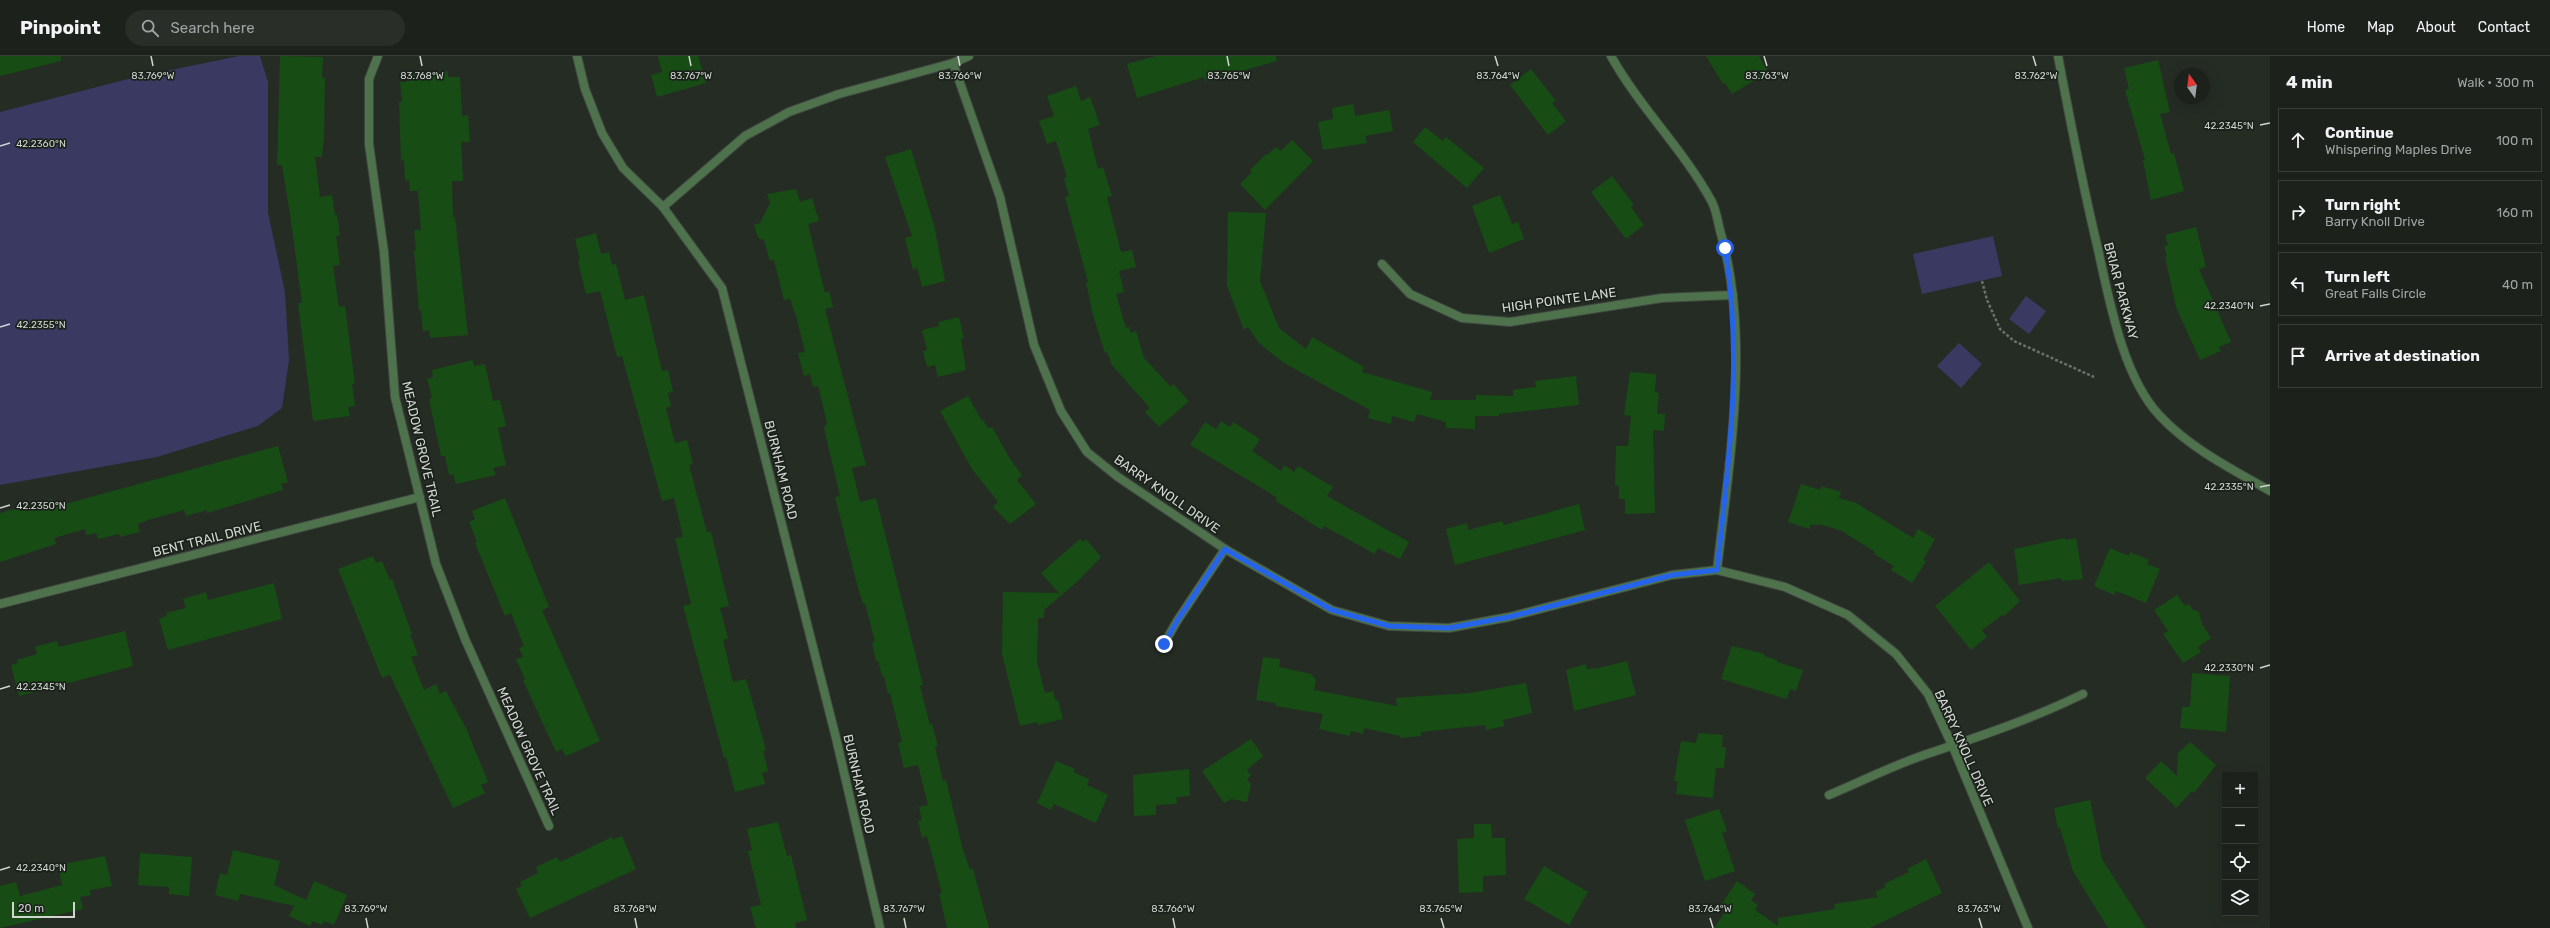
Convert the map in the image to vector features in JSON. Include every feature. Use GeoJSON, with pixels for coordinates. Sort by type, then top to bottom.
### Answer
{"type":"FeatureCollection","features":[{"type":"Feature","properties":{"kind":"street","name":"MEADOW GROVE TRAIL"},"geometry":{"type":"LineString","coordinates":[[378,56],[369,79],[369,144],[384,252],[395,397],[436,564],[460,625],[550,826]]}},
{"type":"Feature","properties":{"kind":"street","name":"BURNHAM ROAD"},"geometry":{"type":"LineString","coordinates":[[577,56],[585,89],[602,133],[623,168],[663,207],[722,288],[836,738],[880,928]]}},
{"type":"Feature","properties":{"kind":"street"},"geometry":{"type":"LineString","coordinates":[[663,207],[745,136],[789,112],[839,94],[953,63],[969,56]]}},
{"type":"Feature","properties":{"kind":"street"},"geometry":{"type":"LineString","coordinates":[[1611,56],[1622,77],[1687,163],[1712,204],[1725,248],[1733,295],[1735,368],[1728,479],[1717,570]]}},
{"type":"Feature","properties":{"kind":"street","name":"BRIAR PARKWAY"},"geometry":{"type":"LineString","coordinates":[[2058,56],[2074,147],[2115,323],[2135,379],[2160,416],[2166,421],[2207,455],[2270,491]]}},
{"type":"Feature","properties":{"kind":"street","name":"BARRY KNOLL DRIVE"},"geometry":{"type":"LineString","coordinates":[[953,63],[1000,197],[1034,345],[1061,411],[1087,452],[1118,478],[1225,549],[1332,610],[1389,626],[1449,628],[1509,617],[1672,575],[1717,570],[1785,587],[1848,615],[1901,660],[1928,694],[1953,747],[2028,928]]}},
{"type":"Feature","properties":{"kind":"street","name":"HIGH POINTE LANE"},"geometry":{"type":"LineString","coordinates":[[1382,264],[1410,294],[1462,318],[1510,322],[1662,298],[1733,295]]}},
{"type":"Feature","properties":{"kind":"street","name":"BENT TRAIL DRIVE"},"geometry":{"type":"LineString","coordinates":[[0,604],[420,497]]}},
{"type":"Feature","properties":{"kind":"street"},"geometry":{"type":"LineString","coordinates":[[1164,644],[1177,621],[1225,549]]}},
{"type":"Feature","properties":{"kind":"street"},"geometry":{"type":"LineString","coordinates":[[1829,795],[1924,755],[1953,747],[2043,713],[2083,694]]}},
{"type":"Feature","properties":{"kind":"path"},"geometry":{"type":"LineString","coordinates":[[1982,281],[1987,300],[2000,329],[2014,341],[2094,377]]}},
{"type":"Feature","properties":{"kind":"shaded area"},"geometry":{"type":"Polygon","coordinates":[[[239,56],[260,56],[268,82],[268,213],[285,292],[289,360],[282,408],[258,426],[157,457],[0,485],[0,112],[132,78],[239,56]]]}},
{"type":"Feature","properties":{"kind":"shaded area"},"geometry":{"type":"Polygon","coordinates":[[[1993,236],[2002,276],[1922,294],[1913,254],[1993,236]]]}},
{"type":"Feature","properties":{"kind":"shaded area"},"geometry":{"type":"Polygon","coordinates":[[[2026,296],[2046,311],[2029,334],[2009,319],[2026,296]]]}},
{"type":"Feature","properties":{"kind":"shaded area"},"geometry":{"type":"Polygon","coordinates":[[[1959,343],[1982,364],[1961,388],[1937,366],[1959,343]]]}},
{"type":"Feature","properties":{"kind":"building"},"geometry":{"type":"Polygon","coordinates":[[[0,56],[61,56],[61,61],[0,76],[0,56]]]}},
{"type":"Feature","properties":{"kind":"building"},"geometry":{"type":"Polygon","coordinates":[[[280,56],[323,57],[322,78],[325,78],[324,137],[322,157],[315,157],[320,197],[332,195],[340,235],[336,236],[340,265],[333,266],[339,307],[345,306],[355,384],[352,384],[355,406],[348,407],[350,416],[313,421],[298,303],[302,303],[291,221],[282,165],[277,165],[280,56]]]}},
{"type":"Feature","properties":{"kind":"building"},"geometry":{"type":"Polygon","coordinates":[[[658,56],[698,56],[706,83],[657,97],[651,75],[662,72],[658,56]]]}},
{"type":"Feature","properties":{"kind":"building"},"geometry":{"type":"Polygon","coordinates":[[[1156,56],[1276,56],[1277,61],[1205,81],[1204,77],[1137,98],[1127,64],[1156,56]]]}},
{"type":"Feature","properties":{"kind":"building"},"geometry":{"type":"Polygon","coordinates":[[[1706,56],[1759,56],[1768,72],[1732,94],[1725,83],[1723,84],[1706,56]]]}},
{"type":"Feature","properties":{"kind":"building"},"geometry":{"type":"Polygon","coordinates":[[[2158,60],[2170,112],[2160,114],[2171,154],[2174,153],[2184,191],[2151,200],[2143,160],[2145,160],[2125,90],[2129,89],[2124,68],[2158,60]]]}},
{"type":"Feature","properties":{"kind":"building"},"geometry":{"type":"Polygon","coordinates":[[[1531,69],[1556,101],[1552,103],[1566,121],[1548,135],[1510,85],[1531,69]]]}},
{"type":"Feature","properties":{"kind":"building"},"geometry":{"type":"Polygon","coordinates":[[[448,71],[448,77],[460,77],[462,116],[468,115],[470,142],[461,142],[463,181],[452,181],[453,217],[455,217],[468,335],[430,338],[429,330],[423,331],[421,310],[419,311],[414,250],[416,250],[414,230],[421,230],[418,191],[410,191],[409,180],[405,181],[404,160],[401,161],[399,102],[402,102],[400,82],[407,82],[406,73],[448,71]]]}},
{"type":"Feature","properties":{"kind":"building"},"geometry":{"type":"Polygon","coordinates":[[[1076,86],[1081,101],[1090,97],[1100,125],[1088,129],[1098,169],[1103,167],[1112,196],[1107,197],[1121,252],[1132,250],[1136,267],[1119,271],[1124,292],[1116,294],[1126,328],[1129,327],[1131,333],[1136,331],[1144,358],[1171,387],[1173,384],[1189,401],[1159,427],[1145,412],[1150,408],[1112,365],[1107,352],[1105,353],[1093,315],[1086,282],[1088,282],[1065,197],[1069,196],[1064,178],[1067,177],[1056,141],[1047,144],[1039,121],[1054,116],[1047,96],[1076,86]]]}},
{"type":"Feature","properties":{"kind":"building"},"geometry":{"type":"Polygon","coordinates":[[[1353,104],[1355,116],[1389,110],[1393,131],[1365,136],[1367,143],[1323,150],[1318,122],[1333,119],[1332,108],[1353,104]]]}},
{"type":"Feature","properties":{"kind":"building"},"geometry":{"type":"Polygon","coordinates":[[[1425,127],[1443,141],[1446,137],[1484,168],[1467,188],[1413,142],[1425,127]]]}},
{"type":"Feature","properties":{"kind":"building"},"geometry":{"type":"Polygon","coordinates":[[[1292,140],[1313,161],[1265,210],[1240,184],[1252,172],[1250,170],[1266,154],[1267,155],[1276,147],[1281,151],[1292,140]]]}},
{"type":"Feature","properties":{"kind":"building"},"geometry":{"type":"Polygon","coordinates":[[[911,149],[934,225],[945,281],[922,287],[917,268],[913,270],[905,238],[912,236],[885,157],[911,149]]]}},
{"type":"Feature","properties":{"kind":"building"},"geometry":{"type":"Polygon","coordinates":[[[1612,176],[1634,205],[1631,207],[1644,225],[1626,239],[1591,192],[1612,176]]]}},
{"type":"Feature","properties":{"kind":"building"},"geometry":{"type":"Polygon","coordinates":[[[796,189],[800,202],[812,198],[819,221],[808,224],[825,293],[829,291],[833,307],[825,309],[866,465],[852,468],[860,502],[876,498],[923,685],[920,686],[930,725],[932,724],[938,746],[935,747],[943,781],[946,780],[963,850],[970,870],[973,869],[989,928],[947,928],[939,894],[942,893],[927,836],[922,838],[918,821],[922,820],[919,807],[928,805],[918,765],[904,768],[898,743],[902,742],[890,693],[888,694],[884,676],[882,676],[878,661],[876,661],[872,643],[875,642],[865,603],[863,604],[858,588],[835,497],[840,496],[824,428],[827,423],[818,386],[813,387],[810,374],[804,376],[798,353],[805,352],[796,316],[790,299],[784,300],[774,260],[770,261],[764,240],[758,238],[754,225],[760,223],[770,203],[767,194],[796,189]]]}},
{"type":"Feature","properties":{"kind":"building"},"geometry":{"type":"Polygon","coordinates":[[[1500,195],[1512,224],[1518,222],[1524,239],[1489,253],[1472,206],[1500,195]]]}},
{"type":"Feature","properties":{"kind":"building"},"geometry":{"type":"Polygon","coordinates":[[[1228,212],[1266,213],[1260,281],[1279,328],[1306,349],[1312,337],[1364,367],[1362,372],[1432,392],[1430,400],[1476,400],[1476,395],[1513,396],[1513,390],[1536,387],[1535,381],[1576,376],[1579,405],[1499,414],[1499,416],[1475,416],[1475,429],[1446,428],[1446,422],[1417,414],[1414,422],[1392,416],[1391,424],[1368,418],[1370,410],[1284,363],[1259,343],[1248,327],[1244,330],[1227,286],[1228,212]]]}},
{"type":"Feature","properties":{"kind":"building"},"geometry":{"type":"Polygon","coordinates":[[[2196,227],[2206,267],[2199,269],[2231,342],[2219,347],[2221,351],[2200,360],[2176,307],[2164,246],[2168,245],[2165,235],[2196,227]]]}},
{"type":"Feature","properties":{"kind":"building"},"geometry":{"type":"Polygon","coordinates":[[[596,233],[601,254],[609,252],[612,265],[616,264],[625,300],[644,295],[662,371],[668,370],[673,392],[668,393],[671,406],[666,408],[675,443],[687,440],[693,464],[689,465],[707,532],[711,532],[729,606],[720,608],[728,638],[723,640],[733,682],[746,679],[766,750],[763,751],[768,771],[762,773],[765,784],[735,792],[726,757],[724,758],[683,606],[691,604],[675,538],[683,537],[674,498],[662,501],[622,356],[617,357],[600,291],[586,294],[578,261],[580,260],[575,239],[596,233]]]}},
{"type":"Feature","properties":{"kind":"building"},"geometry":{"type":"Polygon","coordinates":[[[959,317],[964,338],[961,339],[966,370],[938,377],[935,365],[927,367],[923,351],[927,350],[922,330],[939,326],[938,322],[959,317]]]}},
{"type":"Feature","properties":{"kind":"building"},"geometry":{"type":"Polygon","coordinates":[[[473,360],[474,366],[485,364],[493,401],[500,400],[506,426],[498,428],[506,465],[493,468],[496,475],[456,484],[453,474],[449,475],[445,456],[441,456],[429,399],[432,398],[427,379],[433,377],[432,370],[473,360]]]}},
{"type":"Feature","properties":{"kind":"building"},"geometry":{"type":"Polygon","coordinates":[[[1630,372],[1656,374],[1655,392],[1659,393],[1657,414],[1665,414],[1664,431],[1653,430],[1655,513],[1625,514],[1625,499],[1619,499],[1619,486],[1615,486],[1616,446],[1628,446],[1631,416],[1624,415],[1630,372]]]}},
{"type":"Feature","properties":{"kind":"building"},"geometry":{"type":"Polygon","coordinates":[[[968,396],[982,421],[983,420],[988,428],[992,427],[1010,459],[1022,475],[1017,480],[1036,504],[1010,524],[993,507],[998,502],[972,469],[940,411],[968,396]]]}},
{"type":"Feature","properties":{"kind":"building"},"geometry":{"type":"Polygon","coordinates":[[[1221,421],[1230,427],[1233,422],[1260,439],[1252,451],[1281,471],[1284,465],[1294,472],[1298,466],[1333,487],[1327,496],[1409,542],[1400,559],[1378,548],[1375,554],[1324,526],[1322,530],[1276,501],[1277,498],[1268,492],[1190,445],[1205,422],[1216,429],[1221,421]]]}},
{"type":"Feature","properties":{"kind":"building"},"geometry":{"type":"Polygon","coordinates":[[[278,446],[288,482],[281,484],[283,490],[207,513],[207,510],[186,516],[184,510],[148,520],[138,524],[140,532],[120,537],[119,534],[98,539],[96,533],[86,535],[85,529],[54,538],[56,544],[0,562],[0,513],[52,499],[54,507],[278,446]]]}},
{"type":"Feature","properties":{"kind":"building"},"geometry":{"type":"Polygon","coordinates":[[[1801,484],[1820,490],[1821,486],[1841,492],[1839,498],[1856,503],[1913,538],[1918,529],[1935,539],[1923,560],[1926,561],[1912,583],[1891,570],[1894,566],[1874,554],[1875,552],[1842,531],[1819,524],[1818,526],[1811,524],[1809,529],[1788,522],[1801,484]]]}},
{"type":"Feature","properties":{"kind":"building"},"geometry":{"type":"Polygon","coordinates":[[[505,498],[549,607],[542,610],[600,741],[566,756],[562,749],[556,752],[523,680],[525,679],[516,659],[523,657],[519,648],[524,646],[511,613],[505,616],[475,543],[477,542],[469,522],[475,519],[472,511],[505,498]]]}},
{"type":"Feature","properties":{"kind":"building"},"geometry":{"type":"Polygon","coordinates":[[[1579,504],[1585,530],[1455,565],[1446,529],[1467,523],[1468,530],[1502,521],[1504,525],[1579,504]]]}},
{"type":"Feature","properties":{"kind":"building"},"geometry":{"type":"Polygon","coordinates":[[[2065,538],[2065,540],[2076,538],[2083,579],[2062,581],[2061,578],[2019,585],[2014,549],[2065,538]]]}},
{"type":"Feature","properties":{"kind":"building"},"geometry":{"type":"Polygon","coordinates":[[[1080,539],[1083,542],[1086,539],[1101,557],[1080,579],[1044,610],[1044,618],[1038,618],[1037,662],[1045,693],[1053,691],[1055,700],[1058,700],[1063,719],[1038,725],[1037,722],[1020,726],[1002,654],[1003,592],[1059,593],[1041,573],[1080,539]]]}},
{"type":"Feature","properties":{"kind":"building"},"geometry":{"type":"Polygon","coordinates":[[[2110,548],[2129,556],[2130,552],[2149,560],[2147,564],[2160,569],[2146,603],[2116,591],[2114,595],[2094,586],[2110,548]]]}},
{"type":"Feature","properties":{"kind":"building"},"geometry":{"type":"Polygon","coordinates":[[[373,556],[376,563],[382,561],[390,580],[392,579],[412,634],[410,634],[418,655],[411,657],[424,690],[436,684],[440,694],[446,691],[466,728],[488,782],[481,785],[485,793],[453,808],[390,675],[382,678],[338,569],[373,556]]]}},
{"type":"Feature","properties":{"kind":"building"},"geometry":{"type":"Polygon","coordinates":[[[1989,562],[2020,601],[2004,616],[2002,615],[1982,630],[1987,637],[1971,650],[1935,606],[1989,562]]]}},
{"type":"Feature","properties":{"kind":"building"},"geometry":{"type":"Polygon","coordinates":[[[274,583],[282,619],[168,650],[159,619],[167,616],[166,613],[186,608],[183,599],[206,592],[208,600],[274,583]]]}},
{"type":"Feature","properties":{"kind":"building"},"geometry":{"type":"Polygon","coordinates":[[[2177,595],[2185,606],[2189,604],[2193,610],[2199,612],[2202,624],[2211,638],[2198,647],[2201,652],[2183,663],[2163,634],[2168,631],[2154,610],[2177,595]]]}},
{"type":"Feature","properties":{"kind":"building"},"geometry":{"type":"Polygon","coordinates":[[[125,631],[133,666],[19,696],[11,665],[18,663],[17,660],[37,654],[35,647],[57,641],[59,647],[125,631]]]}},
{"type":"Feature","properties":{"kind":"building"},"geometry":{"type":"Polygon","coordinates":[[[1732,646],[1765,654],[1764,656],[1777,660],[1777,662],[1803,670],[1796,691],[1790,689],[1787,699],[1721,679],[1732,646]]]}},
{"type":"Feature","properties":{"kind":"building"},"geometry":{"type":"Polygon","coordinates":[[[1263,657],[1280,659],[1279,667],[1311,674],[1316,680],[1314,690],[1397,706],[1396,698],[1470,693],[1526,683],[1532,713],[1503,720],[1504,726],[1486,730],[1485,725],[1421,732],[1421,736],[1400,738],[1400,736],[1364,728],[1363,734],[1351,731],[1350,736],[1319,729],[1323,714],[1276,706],[1276,703],[1256,700],[1263,657]]]}},
{"type":"Feature","properties":{"kind":"building"},"geometry":{"type":"Polygon","coordinates":[[[1627,661],[1636,695],[1574,711],[1566,670],[1586,664],[1587,669],[1599,668],[1627,661]]]}},
{"type":"Feature","properties":{"kind":"building"},"geometry":{"type":"Polygon","coordinates":[[[2192,673],[2230,676],[2226,732],[2180,728],[2182,707],[2190,707],[2192,673]]]}},
{"type":"Feature","properties":{"kind":"building"},"geometry":{"type":"Polygon","coordinates":[[[1698,733],[1723,735],[1722,747],[1726,747],[1724,768],[1716,768],[1713,798],[1676,794],[1678,781],[1674,781],[1681,741],[1696,743],[1698,733]]]}},
{"type":"Feature","properties":{"kind":"building"},"geometry":{"type":"Polygon","coordinates":[[[1251,739],[1263,756],[1247,770],[1251,775],[1247,779],[1251,784],[1247,802],[1231,799],[1224,803],[1202,771],[1251,739]]]}},
{"type":"Feature","properties":{"kind":"building"},"geometry":{"type":"Polygon","coordinates":[[[2190,742],[2216,765],[2194,793],[2192,791],[2174,810],[2175,806],[2145,778],[2161,761],[2177,776],[2178,753],[2190,742]]]}},
{"type":"Feature","properties":{"kind":"building"},"geometry":{"type":"Polygon","coordinates":[[[1056,761],[1075,769],[1073,772],[1089,779],[1087,785],[1108,795],[1096,823],[1054,804],[1051,810],[1037,803],[1056,761]]]}},
{"type":"Feature","properties":{"kind":"building"},"geometry":{"type":"Polygon","coordinates":[[[1189,769],[1190,796],[1176,797],[1177,804],[1156,805],[1156,815],[1134,816],[1133,775],[1189,769]]]}},
{"type":"Feature","properties":{"kind":"building"},"geometry":{"type":"Polygon","coordinates":[[[2090,800],[2102,859],[2146,928],[2108,928],[2073,871],[2060,828],[2058,829],[2054,808],[2090,800]]]}},
{"type":"Feature","properties":{"kind":"building"},"geometry":{"type":"Polygon","coordinates":[[[1719,809],[1727,831],[1722,833],[1735,871],[1705,881],[1685,820],[1719,809]]]}},
{"type":"Feature","properties":{"kind":"building"},"geometry":{"type":"Polygon","coordinates":[[[778,822],[787,856],[791,855],[807,920],[795,923],[796,928],[756,928],[750,907],[761,905],[748,851],[752,850],[747,829],[778,822]]]}},
{"type":"Feature","properties":{"kind":"building"},"geometry":{"type":"Polygon","coordinates":[[[1474,824],[1491,824],[1492,838],[1505,838],[1506,875],[1483,876],[1483,892],[1459,893],[1457,839],[1474,838],[1474,824]]]}},
{"type":"Feature","properties":{"kind":"building"},"geometry":{"type":"Polygon","coordinates":[[[622,836],[636,869],[530,918],[516,889],[522,886],[520,882],[538,873],[536,867],[557,857],[560,862],[612,837],[613,840],[622,836]]]}},
{"type":"Feature","properties":{"kind":"building"},"geometry":{"type":"Polygon","coordinates":[[[233,850],[280,861],[274,885],[306,900],[314,881],[347,895],[334,925],[324,921],[322,925],[313,921],[310,926],[289,916],[294,906],[240,894],[238,901],[215,895],[220,873],[227,875],[233,850]]]}},
{"type":"Feature","properties":{"kind":"building"},"geometry":{"type":"Polygon","coordinates":[[[140,853],[192,857],[189,896],[169,894],[169,887],[138,885],[140,853]]]}},
{"type":"Feature","properties":{"kind":"building"},"geometry":{"type":"Polygon","coordinates":[[[105,856],[112,886],[90,890],[91,895],[80,897],[83,909],[0,928],[0,886],[16,882],[20,896],[62,885],[58,865],[105,856]]]}},
{"type":"Feature","properties":{"kind":"building"},"geometry":{"type":"Polygon","coordinates":[[[1926,859],[1942,893],[1870,928],[1714,928],[1725,912],[1719,908],[1737,881],[1755,894],[1751,900],[1758,905],[1755,910],[1778,926],[1778,918],[1835,909],[1834,904],[1878,897],[1875,892],[1886,887],[1884,884],[1909,872],[1907,869],[1926,859]]]}},
{"type":"Feature","properties":{"kind":"building"},"geometry":{"type":"Polygon","coordinates":[[[1544,866],[1588,892],[1569,925],[1524,899],[1544,866]]]}},
{"type":"Feature","properties":{"kind":"route"},"geometry":{"type":"LineString","coordinates":[[1164,644],[1177,621],[1225,549],[1332,610],[1389,626],[1449,628],[1509,617],[1672,575],[1717,570],[1728,479],[1735,368],[1733,295],[1725,248]]}}]}
